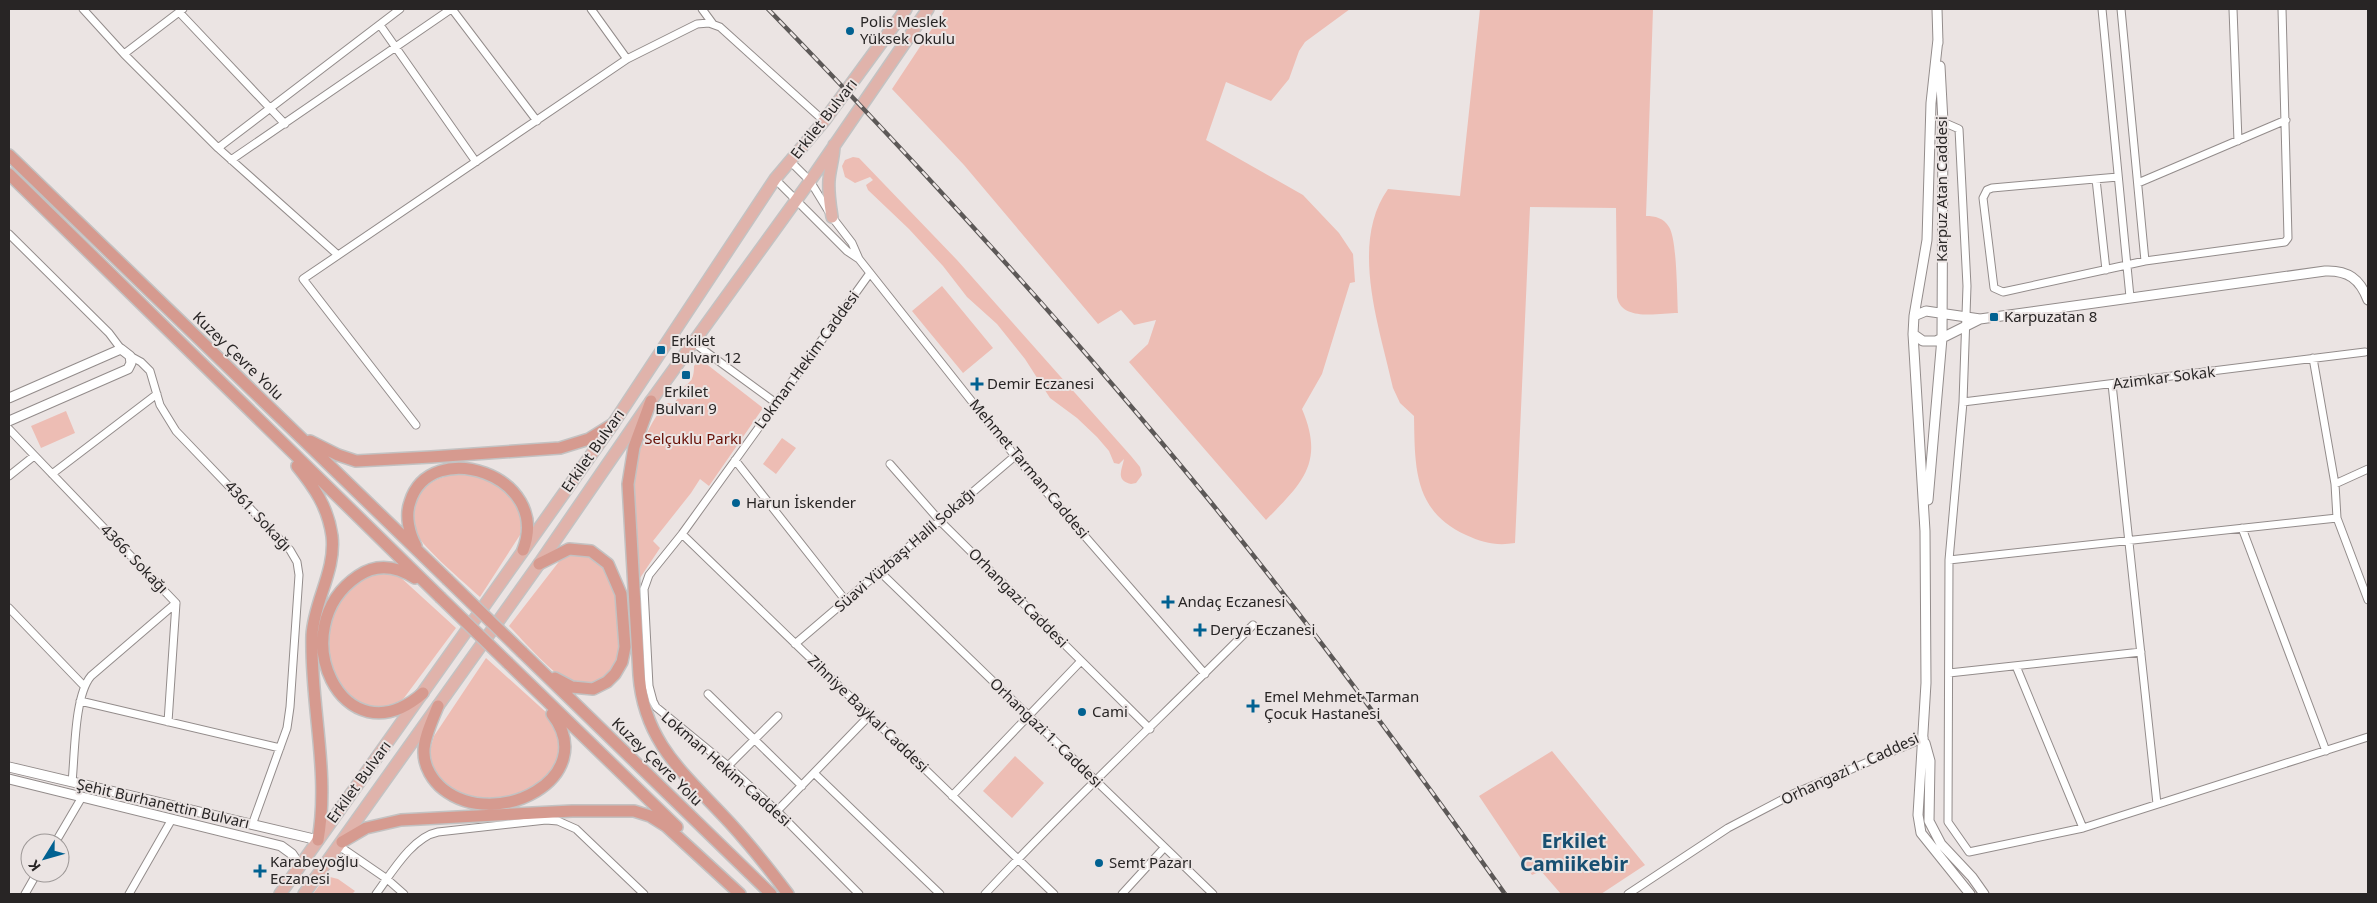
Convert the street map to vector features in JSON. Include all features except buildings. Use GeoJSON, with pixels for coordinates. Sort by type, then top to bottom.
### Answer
{"type":"FeatureCollection","features":[{"type":"Feature","properties":{"kind":"highway","name":"Kuzey Çevre Yolu"},"geometry":{"type":"LineString","coordinates":[[9,155],[771,894]]}},
{"type":"Feature","properties":{"kind":"highway","name":"Kuzey Çevre Yolu"},"geometry":{"type":"LineString","coordinates":[[9,174],[440,597]]}},
{"type":"Feature","properties":{"kind":"highway"},"geometry":{"type":"LineString","coordinates":[[651,402],[634,447],[628,484],[639,675],[644,710],[654,734],[670,760],[746,840],[788,894]]}},
{"type":"Feature","properties":{"kind":"highway"},"geometry":{"type":"LineString","coordinates":[[299,435],[338,455],[356,461],[560,448],[589,439],[612,424]]}},
{"type":"Feature","properties":{"kind":"highway"},"geometry":{"type":"LineString","coordinates":[[268,429],[318,492],[328,517],[332,537],[331,562],[312,633],[322,790],[321,822],[318,840]]}},
{"type":"Feature","properties":{"kind":"highway"},"geometry":{"type":"LineString","coordinates":[[423,556],[414,543],[409,529],[408,514],[410,500],[417,488],[427,478],[443,470],[455,468],[487,474],[509,486],[517,494],[523,505],[528,525],[523,550]]}},
{"type":"Feature","properties":{"kind":"highway"},"geometry":{"type":"LineString","coordinates":[[539,564],[574,548],[591,551],[602,557],[612,570],[621,594],[625,639],[624,655],[619,668],[611,679],[599,687],[587,689],[572,687],[544,672]]}},
{"type":"Feature","properties":{"kind":"highway"},"geometry":{"type":"LineString","coordinates":[[423,693],[403,707],[382,713],[370,712],[353,706],[340,693],[328,672],[323,655],[323,629],[330,608],[340,591],[358,576],[373,569],[388,567],[401,570],[440,597],[746,894]]}},
{"type":"Feature","properties":{"kind":"highway"},"geometry":{"type":"LineString","coordinates":[[438,706],[424,750],[428,769],[435,781],[451,795],[464,801],[486,805],[508,804],[530,795],[544,786],[558,769],[565,750],[561,727],[528,683]]}},
{"type":"Feature","properties":{"kind":"highway"},"geometry":{"type":"LineString","coordinates":[[340,844],[366,828],[400,820],[572,811],[634,811],[650,816],[666,826],[740,894]]}},
{"type":"Feature","properties":{"kind":"main road","name":"Erkilet Bulvarı"},"geometry":{"type":"LineString","coordinates":[[280,894],[612,424],[775,179],[824,121],[906,9]]}},
{"type":"Feature","properties":{"kind":"main road","name":"Erkilet Bulvarı"},"geometry":{"type":"LineString","coordinates":[[304,894],[539,564],[651,402],[810,181],[928,9]]}},
{"type":"Feature","properties":{"kind":"main road"},"geometry":{"type":"LineString","coordinates":[[832,217],[828,194],[829,178],[834,160],[834,145]]}},
{"type":"Feature","properties":{"kind":"street"},"geometry":{"type":"LineString","coordinates":[[83,9],[124,54],[218,148],[338,255]]}},
{"type":"Feature","properties":{"kind":"street"},"geometry":{"type":"LineString","coordinates":[[218,148],[400,9]]}},
{"type":"Feature","properties":{"kind":"street"},"geometry":{"type":"LineString","coordinates":[[232,160],[452,9],[537,120]]}},
{"type":"Feature","properties":{"kind":"street"},"geometry":{"type":"LineString","coordinates":[[592,9],[627,59]]}},
{"type":"Feature","properties":{"kind":"street"},"geometry":{"type":"LineString","coordinates":[[702,9],[713,24]]}},
{"type":"Feature","properties":{"kind":"street","name":"Karpuz Atan Caddesi"},"geometry":{"type":"LineString","coordinates":[[1937,9],[1943,122],[1942,338]]}},
{"type":"Feature","properties":{"kind":"street"},"geometry":{"type":"LineString","coordinates":[[2102,9],[2130,297]]}},
{"type":"Feature","properties":{"kind":"street"},"geometry":{"type":"LineString","coordinates":[[2121,9],[2145,261]]}},
{"type":"Feature","properties":{"kind":"street"},"geometry":{"type":"LineString","coordinates":[[2233,9],[2238,141]]}},
{"type":"Feature","properties":{"kind":"street"},"geometry":{"type":"LineString","coordinates":[[2118,177],[1987,190],[1983,198],[1992,285],[1997,290],[2003,292],[2145,261],[2285,242],[2288,238],[2282,9]]}},
{"type":"Feature","properties":{"kind":"street"},"geometry":{"type":"LineString","coordinates":[[124,54],[181,10],[285,124]]}},
{"type":"Feature","properties":{"kind":"street"},"geometry":{"type":"LineString","coordinates":[[416,425],[303,279],[627,59],[697,24],[713,24],[720,27],[824,121]]}},
{"type":"Feature","properties":{"kind":"street"},"geometry":{"type":"LineString","coordinates":[[380,25],[476,162]]}},
{"type":"Feature","properties":{"kind":"street","name":"Karpuz Atan Caddesi"},"geometry":{"type":"LineString","coordinates":[[1913,334],[1914,316],[1927,240],[1931,103],[1938,39]]}},
{"type":"Feature","properties":{"kind":"street"},"geometry":{"type":"LineString","coordinates":[[2138,183],[2286,120]]}},
{"type":"Feature","properties":{"kind":"street"},"geometry":{"type":"LineString","coordinates":[[1943,122],[1959,129],[1967,286],[1964,402],[1949,560],[1948,822],[1969,852],[2083,828],[2368,737]]}},
{"type":"Feature","properties":{"kind":"street","name":"Mehmet Tarman Caddesi"},"geometry":{"type":"LineString","coordinates":[[790,161],[810,181],[832,217],[852,243],[859,259],[1015,456],[1205,674]]}},
{"type":"Feature","properties":{"kind":"street","name":"Mehmet Tarman Caddesi"},"geometry":{"type":"LineString","coordinates":[[775,179],[846,251],[859,259]]}},
{"type":"Feature","properties":{"kind":"street"},"geometry":{"type":"LineString","coordinates":[[2096,179],[2106,270]]}},
{"type":"Feature","properties":{"kind":"street"},"geometry":{"type":"LineString","coordinates":[[9,234],[109,333],[121,349],[130,356],[131,363],[128,369],[9,421]]}},
{"type":"Feature","properties":{"kind":"street"},"geometry":{"type":"LineString","coordinates":[[1913,334],[1923,341],[1936,341],[1980,319],[2334,270],[2346,273],[2357,280],[2364,289],[2368,300]]}},
{"type":"Feature","properties":{"kind":"street","name":"Lokman Hekim Caddesi"},"geometry":{"type":"LineString","coordinates":[[859,894],[777,811],[728,766],[656,707],[650,694],[644,589],[649,576],[682,534],[870,273]]}},
{"type":"Feature","properties":{"kind":"street"},"geometry":{"type":"LineString","coordinates":[[1914,316],[1926,311],[1980,319]]}},
{"type":"Feature","properties":{"kind":"street","name":"Orhangazi 1. Caddesi"},"geometry":{"type":"LineString","coordinates":[[1628,894],[1728,828],[1793,794],[1924,738],[1926,683],[1925,531],[1913,334]]}},
{"type":"Feature","properties":{"kind":"street","name":"Orhangazi 1. Caddesi"},"geometry":{"type":"LineString","coordinates":[[1925,531],[1942,338]]}},
{"type":"Feature","properties":{"kind":"street"},"geometry":{"type":"LineString","coordinates":[[694,343],[776,403]]}},
{"type":"Feature","properties":{"kind":"street"},"geometry":{"type":"LineString","coordinates":[[9,398],[121,349]]}},
{"type":"Feature","properties":{"kind":"street","name":"Azimkar Sokak"},"geometry":{"type":"LineString","coordinates":[[1964,402],[2365,352]]}},
{"type":"Feature","properties":{"kind":"street","name":"4361. Sokağı"},"geometry":{"type":"LineString","coordinates":[[130,356],[141,362],[150,371],[164,414],[176,431],[290,550],[297,562],[300,575],[292,687],[287,728],[252,825]]}},
{"type":"Feature","properties":{"kind":"street"},"geometry":{"type":"LineString","coordinates":[[2313,358],[2335,484],[2337,518],[2368,600]]}},
{"type":"Feature","properties":{"kind":"street"},"geometry":{"type":"LineString","coordinates":[[2112,384],[2157,804]]}},
{"type":"Feature","properties":{"kind":"street"},"geometry":{"type":"LineString","coordinates":[[52,474],[157,394]]}},
{"type":"Feature","properties":{"kind":"street","name":"4366. Sokağı"},"geometry":{"type":"LineString","coordinates":[[9,430],[176,603],[168,722]]}},
{"type":"Feature","properties":{"kind":"street"},"geometry":{"type":"LineString","coordinates":[[9,476],[34,456]]}},
{"type":"Feature","properties":{"kind":"street","name":"Süavi Yüzbaşı Halil Sokağı"},"geometry":{"type":"LineString","coordinates":[[795,644],[1015,456]]}},
{"type":"Feature","properties":{"kind":"street"},"geometry":{"type":"LineString","coordinates":[[735,460],[846,601]]}},
{"type":"Feature","properties":{"kind":"street","name":"Orhangazi Caddesi"},"geometry":{"type":"LineString","coordinates":[[890,464],[940,521],[1150,729]]}},
{"type":"Feature","properties":{"kind":"street"},"geometry":{"type":"LineString","coordinates":[[2335,484],[2368,469]]}},
{"type":"Feature","properties":{"kind":"street"},"geometry":{"type":"LineString","coordinates":[[1949,560],[2337,518]]}},
{"type":"Feature","properties":{"kind":"street"},"geometry":{"type":"LineString","coordinates":[[2242,528],[2326,751]]}},
{"type":"Feature","properties":{"kind":"street","name":"Zihniye Baykal Caddesi"},"geometry":{"type":"LineString","coordinates":[[682,534],[1054,894]]}},
{"type":"Feature","properties":{"kind":"street","name":"Orhangazi 1. Caddesi"},"geometry":{"type":"LineString","coordinates":[[879,571],[1027,717],[1213,894]]}},
{"type":"Feature","properties":{"kind":"street"},"geometry":{"type":"LineString","coordinates":[[61,833],[82,797],[72,782],[80,701],[84,686],[91,676],[176,603]]}},
{"type":"Feature","properties":{"kind":"street"},"geometry":{"type":"LineString","coordinates":[[9,608],[84,686]]}},
{"type":"Feature","properties":{"kind":"street"},"geometry":{"type":"LineString","coordinates":[[985,894],[1095,780],[1150,729],[1253,625]]}},
{"type":"Feature","properties":{"kind":"street"},"geometry":{"type":"LineString","coordinates":[[1949,673],[2141,652]]}},
{"type":"Feature","properties":{"kind":"street"},"geometry":{"type":"LineString","coordinates":[[952,796],[1081,661]]}},
{"type":"Feature","properties":{"kind":"street"},"geometry":{"type":"LineString","coordinates":[[2016,666],[2083,828]]}},
{"type":"Feature","properties":{"kind":"street"},"geometry":{"type":"LineString","coordinates":[[708,694],[802,786]]}},
{"type":"Feature","properties":{"kind":"street"},"geometry":{"type":"LineString","coordinates":[[80,701],[280,748]]}},
{"type":"Feature","properties":{"kind":"street"},"geometry":{"type":"LineString","coordinates":[[728,766],[778,716]]}},
{"type":"Feature","properties":{"kind":"street"},"geometry":{"type":"LineString","coordinates":[[777,811],[869,716]]}},
{"type":"Feature","properties":{"kind":"street"},"geometry":{"type":"LineString","coordinates":[[1924,738],[1920,761],[1918,815],[1921,834],[1970,894]]}},
{"type":"Feature","properties":{"kind":"street"},"geometry":{"type":"LineString","coordinates":[[1924,738],[1930,761],[1929,821],[1940,844],[1972,877],[1984,894]]}},
{"type":"Feature","properties":{"kind":"street","name":"Şehit Burhanettin Bulvarı"},"geometry":{"type":"LineString","coordinates":[[9,767],[318,840]]}},
{"type":"Feature","properties":{"kind":"street"},"geometry":{"type":"LineString","coordinates":[[814,773],[940,894]]}},
{"type":"Feature","properties":{"kind":"street","name":"Şehit Burhanettin Bulvarı"},"geometry":{"type":"LineString","coordinates":[[9,779],[281,846],[292,854],[300,866]]}},
{"type":"Feature","properties":{"kind":"street"},"geometry":{"type":"LineString","coordinates":[[129,894],[172,819]]}},
{"type":"Feature","properties":{"kind":"street"},"geometry":{"type":"LineString","coordinates":[[376,894],[418,841],[432,833],[552,820],[564,822],[576,829],[644,894]]}},
{"type":"Feature","properties":{"kind":"street"},"geometry":{"type":"LineString","coordinates":[[340,844],[404,894]]}},
{"type":"Feature","properties":{"kind":"street"},"geometry":{"type":"LineString","coordinates":[[1122,894],[1164,848]]}},
{"type":"Feature","properties":{"kind":"street"},"geometry":{"type":"LineString","coordinates":[[25,894],[31,883]]}},
{"type":"Feature","properties":{"kind":"green space"},"geometry":{"type":"Polygon","coordinates":[[[945,9],[1350,9],[1305,42],[1299,51],[1289,79],[1271,101],[1226,82],[1206,140],[1303,195],[1339,233],[1353,254],[1355,282],[1350,283],[1322,374],[1302,409],[1309,428],[1311,444],[1310,458],[1306,471],[1290,495],[1266,520],[1129,362],[1148,344],[1156,320],[1134,325],[1121,310],[1098,324],[964,165],[892,89],[945,9]]]}},
{"type":"Feature","properties":{"kind":"green space"},"geometry":{"type":"Polygon","coordinates":[[[1480,9],[1653,9],[1646,216],[1659,218],[1665,221],[1669,227],[1674,243],[1676,268],[1678,313],[1652,315],[1633,313],[1620,305],[1617,297],[1616,208],[1530,207],[1515,543],[1508,544],[1490,543],[1466,535],[1449,525],[1436,513],[1427,500],[1420,485],[1417,469],[1414,416],[1400,403],[1393,388],[1375,313],[1369,260],[1370,235],[1376,211],[1388,189],[1460,196],[1480,9]]]}},
{"type":"Feature","properties":{"kind":"green space"},"geometry":{"type":"Polygon","coordinates":[[[853,157],[859,158],[957,260],[1131,456],[1140,467],[1142,475],[1136,483],[1131,484],[1123,480],[1121,474],[1124,459],[1119,464],[1114,463],[1109,451],[1097,437],[1077,418],[1050,398],[1025,359],[997,324],[967,297],[943,266],[909,229],[868,190],[866,185],[873,180],[870,177],[855,183],[845,177],[842,166],[845,160],[853,157]]]}},
{"type":"Feature","properties":{"kind":"green space"},"geometry":{"type":"Polygon","coordinates":[[[942,286],[993,348],[963,373],[912,311],[942,286]]]}},
{"type":"Feature","properties":{"kind":"green space","name":"Selçuklu Parkı"},"geometry":{"type":"Polygon","coordinates":[[[700,359],[763,408],[709,486],[700,479],[653,541],[660,548],[640,578],[632,481],[633,472],[644,439],[655,417],[668,403],[673,404],[680,396],[681,390],[692,378],[694,366],[700,359]]]}},
{"type":"Feature","properties":{"kind":"green space"},"geometry":{"type":"Polygon","coordinates":[[[66,411],[75,433],[41,448],[31,426],[66,411]]]}},
{"type":"Feature","properties":{"kind":"green space"},"geometry":{"type":"Polygon","coordinates":[[[782,438],[796,448],[776,474],[763,464],[782,438]]]}},
{"type":"Feature","properties":{"kind":"green space"},"geometry":{"type":"Polygon","coordinates":[[[457,474],[483,479],[505,490],[513,498],[521,521],[520,535],[480,597],[427,548],[420,540],[413,525],[413,512],[419,493],[438,479],[457,474]]]}},
{"type":"Feature","properties":{"kind":"green space"},"geometry":{"type":"Polygon","coordinates":[[[581,553],[596,558],[606,568],[614,585],[619,605],[621,627],[619,649],[613,667],[602,679],[585,684],[574,684],[549,667],[509,626],[561,559],[571,554],[581,553]]]}},
{"type":"Feature","properties":{"kind":"green space"},"geometry":{"type":"Polygon","coordinates":[[[386,573],[399,576],[456,628],[404,698],[399,703],[379,709],[354,702],[333,675],[326,636],[335,606],[361,580],[373,574],[386,573]]]}},
{"type":"Feature","properties":{"kind":"green space"},"geometry":{"type":"Polygon","coordinates":[[[486,658],[548,714],[559,737],[559,757],[551,773],[524,794],[488,801],[455,792],[440,779],[432,766],[429,753],[434,736],[486,658]]]}},
{"type":"Feature","properties":{"kind":"green space"},"geometry":{"type":"Polygon","coordinates":[[[1552,751],[1645,865],[1601,894],[1561,894],[1541,871],[1532,875],[1479,796],[1552,751]]]}},
{"type":"Feature","properties":{"kind":"green space"},"geometry":{"type":"Polygon","coordinates":[[[1015,756],[1044,783],[1012,818],[983,791],[1015,756]]]}},
{"type":"Feature","properties":{"kind":"green space"},"geometry":{"type":"Polygon","coordinates":[[[330,877],[338,879],[355,891],[352,894],[313,894],[324,879],[330,877]]]}},
{"type":"Feature","properties":{"kind":"railway"},"geometry":{"type":"LineString","coordinates":[[768,9],[882,128],[994,250],[1156,436],[1248,548],[1323,646],[1397,744],[1505,894]]}},
{"type":"Feature","properties":{"kind":"place","name":"Polis Meslek Yüksek Okulu"},"geometry":{"type":"Point","coordinates":[850,31]}},
{"type":"Feature","properties":{"kind":"place","name":"Karpuzatan 8"},"geometry":{"type":"Point","coordinates":[1994,317]}},
{"type":"Feature","properties":{"kind":"place","name":"Erkilet Bulvarı 12"},"geometry":{"type":"Point","coordinates":[661,350]}},
{"type":"Feature","properties":{"kind":"place","name":"Erkilet Bulvarı 9"},"geometry":{"type":"Point","coordinates":[686,375]}},
{"type":"Feature","properties":{"kind":"place","name":"Demir Eczanesi"},"geometry":{"type":"Point","coordinates":[977,384]}},
{"type":"Feature","properties":{"kind":"place","name":"Harun İskender"},"geometry":{"type":"Point","coordinates":[736,503]}},
{"type":"Feature","properties":{"kind":"place","name":"Andaç Eczanesi"},"geometry":{"type":"Point","coordinates":[1168,602]}},
{"type":"Feature","properties":{"kind":"place","name":"Derya Eczanesi"},"geometry":{"type":"Point","coordinates":[1200,630]}},
{"type":"Feature","properties":{"kind":"place","name":"Emel Mehmet Tarman Çocuk Hastanesi"},"geometry":{"type":"Point","coordinates":[1253,706]}},
{"type":"Feature","properties":{"kind":"place","name":"Cami"},"geometry":{"type":"Point","coordinates":[1082,712]}},
{"type":"Feature","properties":{"kind":"place","name":"Semt Pazarı"},"geometry":{"type":"Point","coordinates":[1099,863]}},
{"type":"Feature","properties":{"kind":"place","name":"Karabeyoğlu Eczanesi"},"geometry":{"type":"Point","coordinates":[260,871]}},
{"type":"Feature","properties":{"kind":"district","name":"Erkilet Camiikebir"},"geometry":{"type":"Point","coordinates":[1574,852]}}]}
